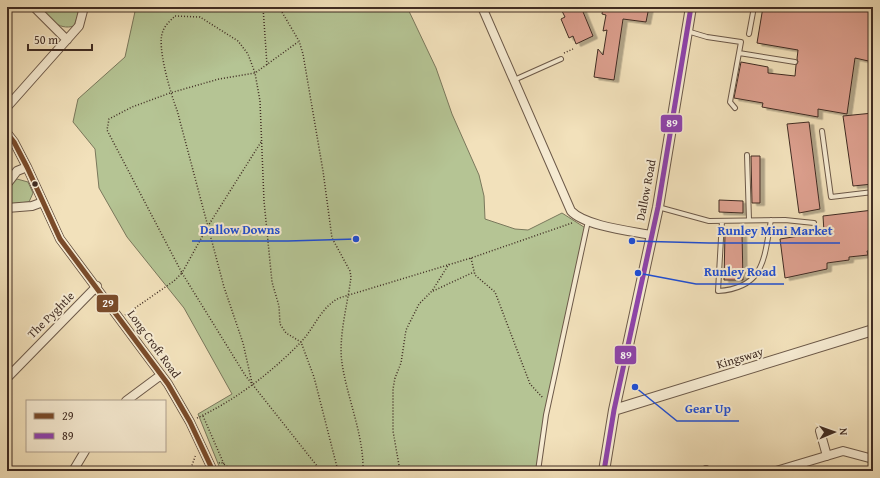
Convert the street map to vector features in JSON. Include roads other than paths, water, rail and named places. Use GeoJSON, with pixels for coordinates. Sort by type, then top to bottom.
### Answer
{"type":"FeatureCollection","features":[{"type":"Feature","properties":{"kind":"street"},"geometry":{"type":"LineString","coordinates":[[34,7],[67,40]]}},
{"type":"Feature","properties":{"kind":"street"},"geometry":{"type":"LineString","coordinates":[[7,107],[79,26],[84,7]]}},
{"type":"Feature","properties":{"kind":"street"},"geometry":{"type":"LineString","coordinates":[[482,7],[571,211],[577,217],[588,221],[651,235]]}},
{"type":"Feature","properties":{"kind":"street","name":"Dallow Road"},"geometry":{"type":"LineString","coordinates":[[604,471],[614,410],[658,207],[687,31],[687,13]]}},
{"type":"Feature","properties":{"kind":"street","name":"Long Croft Road"},"geometry":{"type":"LineString","coordinates":[[7,133],[27,167],[60,239],[156,366],[190,422],[214,467]]}},
{"type":"Feature","properties":{"kind":"street"},"geometry":{"type":"LineString","coordinates":[[7,184],[18,171],[27,167]]}},
{"type":"Feature","properties":{"kind":"street"},"geometry":{"type":"LineString","coordinates":[[7,208],[32,206],[43,202]]}},
{"type":"Feature","properties":{"kind":"street","name":"The Pyghtle"},"geometry":{"type":"LineString","coordinates":[[7,378],[96,286]]}},
{"type":"Feature","properties":{"kind":"street","name":"Kingsway"},"geometry":{"type":"LineString","coordinates":[[614,410],[873,330]]}},
{"type":"Feature","properties":{"kind":"street"},"geometry":{"type":"LineString","coordinates":[[127,400],[161,375]]}},
{"type":"Feature","properties":{"kind":"street"},"geometry":{"type":"LineString","coordinates":[[820,431],[827,456]]}},
{"type":"Feature","properties":{"kind":"street"},"geometry":{"type":"LineString","coordinates":[[776,471],[793,468],[843,451],[873,459]]}},
{"type":"Feature","properties":{"kind":"street"},"geometry":{"type":"LineString","coordinates":[[73,471],[84,452]]}},
{"type":"Feature","properties":{"kind":"lane"},"geometry":{"type":"LineString","coordinates":[[749,34],[754,7]]}},
{"type":"Feature","properties":{"kind":"lane"},"geometry":{"type":"LineString","coordinates":[[687,31],[707,37],[741,42],[730,102],[735,108]]}},
{"type":"Feature","properties":{"kind":"lane"},"geometry":{"type":"LineString","coordinates":[[739,53],[795,62]]}},
{"type":"Feature","properties":{"kind":"lane"},"geometry":{"type":"LineString","coordinates":[[513,80],[561,59]]}},
{"type":"Feature","properties":{"kind":"lane"},"geometry":{"type":"LineString","coordinates":[[822,131],[831,197],[873,192]]}},
{"type":"Feature","properties":{"kind":"lane"},"geometry":{"type":"LineString","coordinates":[[747,155],[749,220]]}},
{"type":"Feature","properties":{"kind":"lane"},"geometry":{"type":"LineString","coordinates":[[658,207],[709,221],[771,220],[814,223]]}},
{"type":"Feature","properties":{"kind":"lane"},"geometry":{"type":"LineString","coordinates":[[722,221],[718,291],[736,290],[756,276],[763,263],[771,220]]}},
{"type":"Feature","properties":{"kind":"lane"},"geometry":{"type":"LineString","coordinates":[[538,471],[549,404],[588,221]]}},
{"type":"Feature","properties":{"kind":"place","name":"Dallow Downs"},"geometry":{"type":"Point","coordinates":[356,239]}},
{"type":"Feature","properties":{"kind":"place","name":"Runley Mini Market"},"geometry":{"type":"Point","coordinates":[632,241]}},
{"type":"Feature","properties":{"kind":"place","name":"Runley Road"},"geometry":{"type":"Point","coordinates":[638,273]}},
{"type":"Feature","properties":{"kind":"place","name":"Gear Up"},"geometry":{"type":"Point","coordinates":[635,387]}}]}
